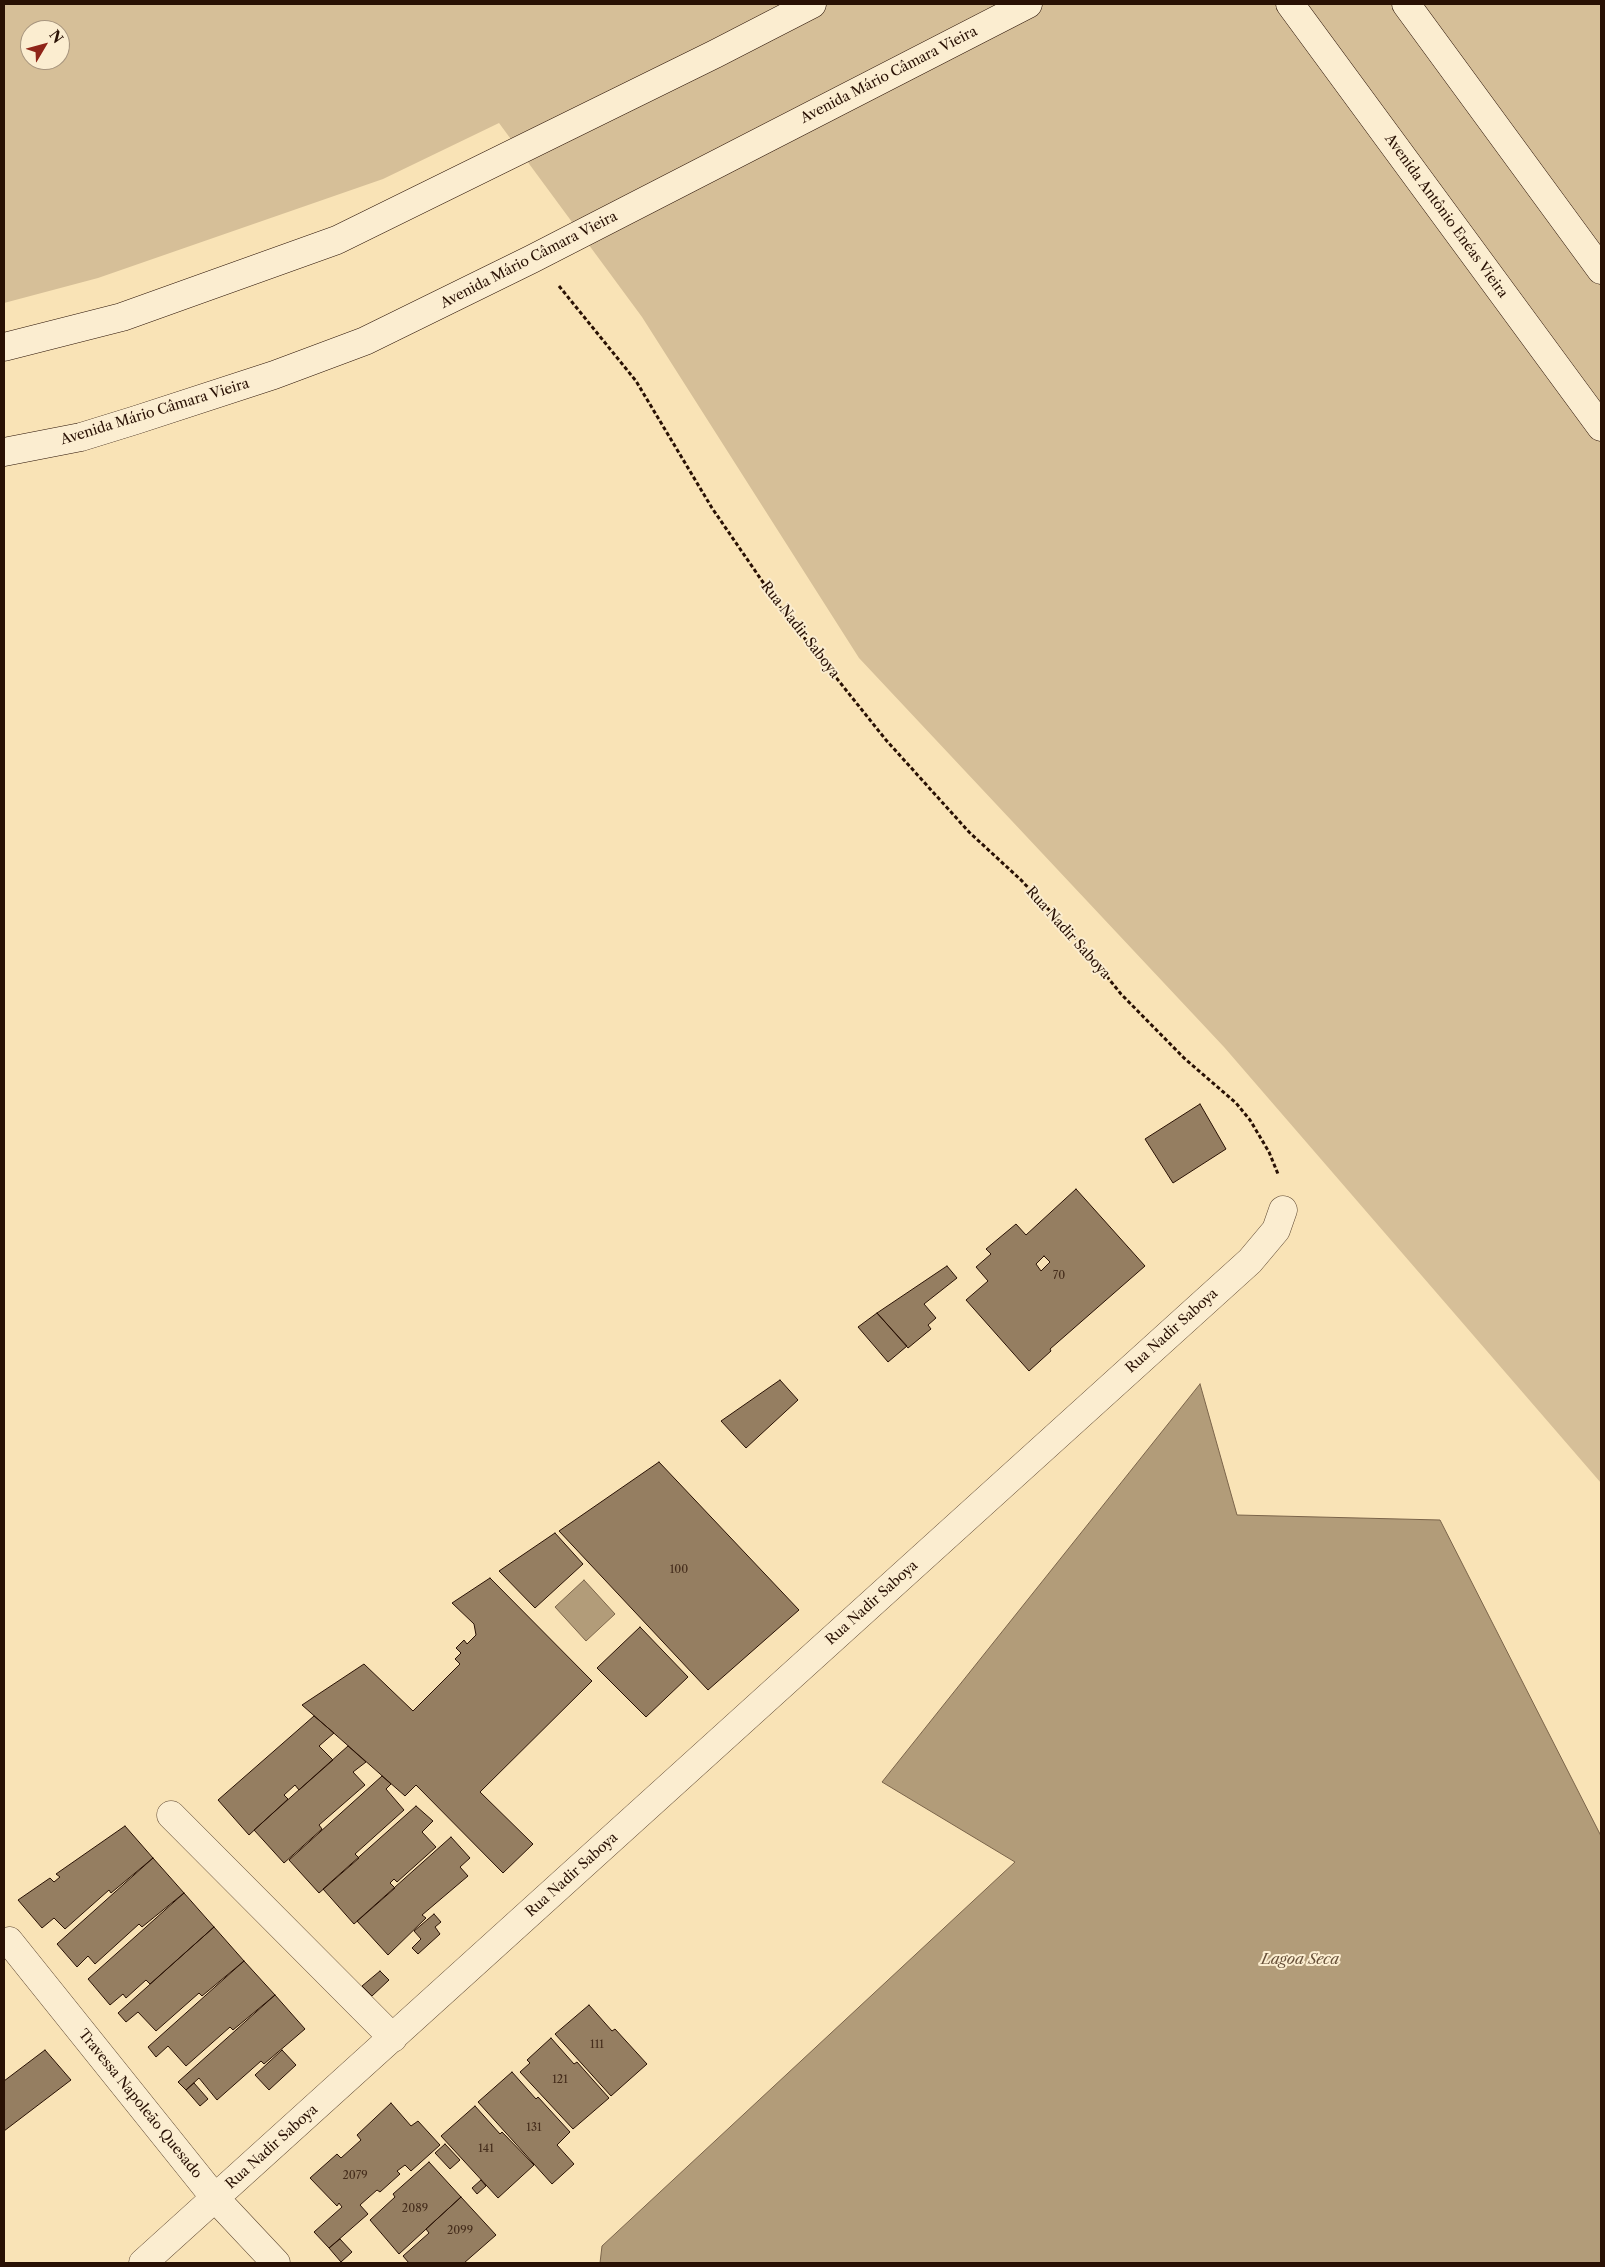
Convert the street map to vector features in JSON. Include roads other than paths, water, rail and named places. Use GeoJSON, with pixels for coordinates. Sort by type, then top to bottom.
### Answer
{"type":"FeatureCollection","features":[{"type":"Feature","properties":{"kind":"street"},"geometry":{"type":"LineString","coordinates":[[4,347],[122,317],[337,240],[715,54],[812,4]]}},
{"type":"Feature","properties":{"kind":"street","name":"Avenida Mário Câmara Vieira"},"geometry":{"type":"LineString","coordinates":[[4,452],[81,437],[274,375],[365,341],[532,259],[1028,4]]}},
{"type":"Feature","properties":{"kind":"street","name":"Avenida Antônio Enéas Vieira"},"geometry":{"type":"LineString","coordinates":[[1290,4],[1601,427]]}},
{"type":"Feature","properties":{"kind":"street"},"geometry":{"type":"LineString","coordinates":[[1406,4],[1601,270]]}},
{"type":"Feature","properties":{"kind":"street","name":"Rua Nadir Saboya"},"geometry":{"type":"LineString","coordinates":[[143,2263],[1250,1261],[1276,1230],[1282,1210]]}},
{"type":"Feature","properties":{"kind":"street"},"geometry":{"type":"LineString","coordinates":[[170,1815],[393,2038]]}},
{"type":"Feature","properties":{"kind":"street","name":"Travessa Napoleão Quesado"},"geometry":{"type":"LineString","coordinates":[[9,1941],[215,2198],[276,2263]]}},
{"type":"Feature","properties":{"kind":"water","name":"Lagoa Seca"},"geometry":{"type":"Polygon","coordinates":[[[1200,1384],[1237,1515],[1440,1520],[1601,1836],[1601,2263],[600,2263],[602,2246],[1015,1862],[882,1782],[1200,1384]]]}},
{"type":"Feature","properties":{"kind":"water"},"geometry":{"type":"Polygon","coordinates":[[[584,1580],[615,1614],[586,1641],[555,1607],[584,1580]]]}}]}
